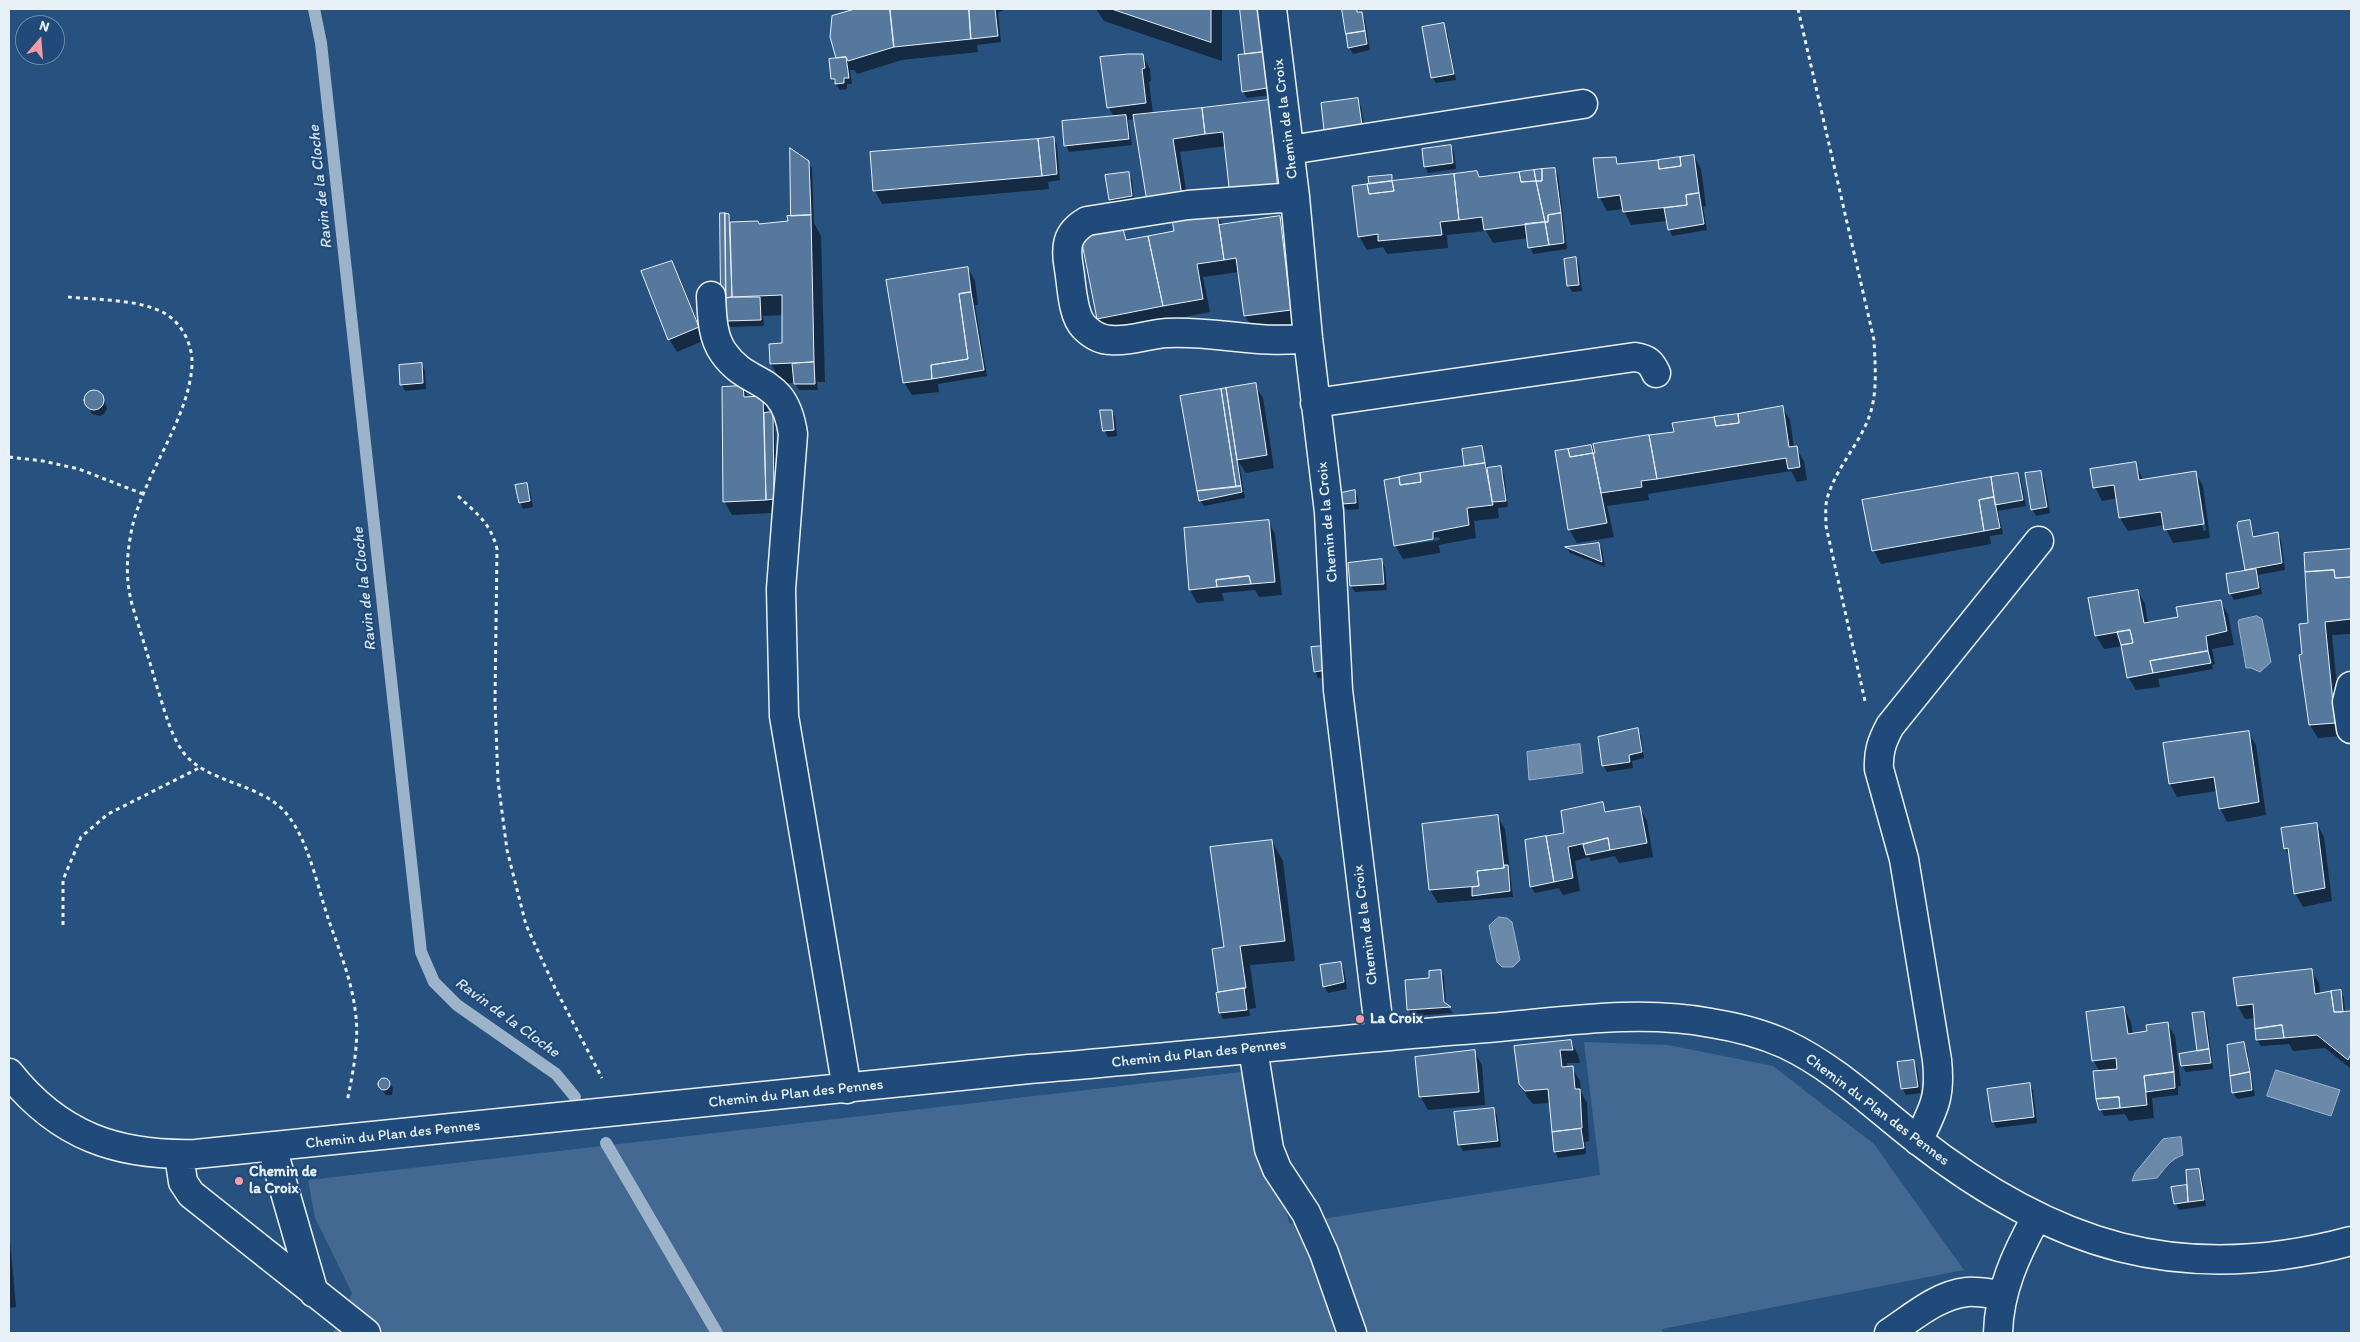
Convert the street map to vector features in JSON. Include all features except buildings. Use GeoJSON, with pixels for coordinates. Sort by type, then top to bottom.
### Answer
{"type":"FeatureCollection","features":[{"type":"Feature","properties":{"kind":"street","name":"Chemin de la Croix"},"geometry":{"type":"LineString","coordinates":[[1272,9],[1290,150],[1315,403],[1329,512],[1338,690],[1380,1036]]}},
{"type":"Feature","properties":{"kind":"street"},"geometry":{"type":"LineString","coordinates":[[1290,150],[1583,104]]}},
{"type":"Feature","properties":{"kind":"street"},"geometry":{"type":"LineString","coordinates":[[1295,198],[1188,205],[1087,221],[1076,228],[1069,238],[1066,253],[1077,315],[1083,326],[1096,336],[1109,340],[1124,341],[1167,333],[1279,341],[1308,338]]}},
{"type":"Feature","properties":{"kind":"street"},"geometry":{"type":"LineString","coordinates":[[711,296],[716,337],[723,352],[740,369],[770,387],[783,398],[791,418],[792,442],[781,590],[784,716],[848,1089]]}},
{"type":"Feature","properties":{"kind":"street"},"geometry":{"type":"LineString","coordinates":[[1315,403],[1635,357],[1645,359],[1651,363],[1656,373]]}},
{"type":"Feature","properties":{"kind":"street"},"geometry":{"type":"LineString","coordinates":[[1918,1141],[1933,1110],[1940,1084],[1904,859],[1879,769],[1878,754],[1881,743],[1890,726],[2039,541]]}},
{"type":"Feature","properties":{"kind":"street"},"geometry":{"type":"LineString","coordinates":[[2351,686],[2347,702],[2351,729]]}},
{"type":"Feature","properties":{"kind":"street","name":"Chemin du Plan des Pennes"},"geometry":{"type":"LineString","coordinates":[[9,1073],[39,1106],[80,1134],[102,1144],[142,1152],[179,1154],[272,1148],[1029,1069],[1380,1036],[1626,1017],[1671,1018],[1710,1022],[1750,1032],[1785,1044],[1818,1063],[1854,1089],[1918,1141],[1994,1195],[2036,1218],[2090,1240],[2131,1251],[2173,1259],[2243,1260],[2280,1256],[2351,1241]]}},
{"type":"Feature","properties":{"kind":"street"},"geometry":{"type":"LineString","coordinates":[[1253,1049],[1269,1149],[1277,1169],[1306,1213],[1324,1253],[1352,1333]]}},
{"type":"Feature","properties":{"kind":"street"},"geometry":{"type":"LineString","coordinates":[[272,1148],[314,1293]]}},
{"type":"Feature","properties":{"kind":"street"},"geometry":{"type":"LineString","coordinates":[[179,1154],[182,1182],[191,1194],[366,1333]]}},
{"type":"Feature","properties":{"kind":"street"},"geometry":{"type":"LineString","coordinates":[[1998,1333],[1998,1318],[2011,1268],[2036,1218]]}},
{"type":"Feature","properties":{"kind":"street"},"geometry":{"type":"LineString","coordinates":[[1888,1333],[1934,1302],[1951,1295],[1969,1292],[2003,1295]]}},
{"type":"Feature","properties":{"kind":"path"},"geometry":{"type":"LineString","coordinates":[[1798,9],[1874,340],[1876,380],[1870,415],[1859,441],[1836,478],[1827,499],[1826,526],[1871,728],[1881,743]]}},
{"type":"Feature","properties":{"kind":"path"},"geometry":{"type":"LineString","coordinates":[[68,297],[136,304],[165,313],[180,327],[189,343],[192,364],[186,398],[144,494],[133,526],[126,566],[131,600],[167,719],[183,752],[201,767],[270,800],[286,812],[302,839],[349,980],[356,1010],[356,1050],[347,1104],[350,1140]]}},
{"type":"Feature","properties":{"kind":"path"},"geometry":{"type":"LineString","coordinates":[[9,457],[43,461],[79,469],[144,494]]}},
{"type":"Feature","properties":{"kind":"path"},"geometry":{"type":"LineString","coordinates":[[458,496],[483,520],[492,532],[497,549],[495,702],[498,781],[507,850],[526,925],[555,988],[600,1072],[607,1090],[610,1113]]}},
{"type":"Feature","properties":{"kind":"path"},"geometry":{"type":"LineString","coordinates":[[62,925],[64,880],[81,837],[108,814],[201,767]]}},
{"type":"Feature","properties":{"kind":"shaded area"},"geometry":{"type":"Polygon","coordinates":[[[2257,616],[2262,619],[2271,662],[2260,672],[2246,668],[2238,622],[2239,620],[2257,616]]]}},
{"type":"Feature","properties":{"kind":"shaded area"},"geometry":{"type":"Polygon","coordinates":[[[1580,744],[1583,773],[1529,780],[1527,752],[1580,744]]]}},
{"type":"Feature","properties":{"kind":"shaded area"},"geometry":{"type":"Polygon","coordinates":[[[1499,917],[1507,918],[1512,922],[1520,960],[1513,967],[1502,967],[1497,962],[1489,926],[1499,917]]]}},
{"type":"Feature","properties":{"kind":"shaded area"},"geometry":{"type":"Polygon","coordinates":[[[1584,1042],[1668,1045],[1773,1066],[1874,1144],[1964,1270],[1662,1329],[1663,1333],[333,1333],[352,1293],[315,1218],[308,1180],[1242,1072],[1290,1224],[1600,1175],[1584,1042]]]}},
{"type":"Feature","properties":{"kind":"shaded area"},"geometry":{"type":"Polygon","coordinates":[[[2276,1070],[2340,1090],[2331,1116],[2267,1096],[2276,1070]]]}},
{"type":"Feature","properties":{"kind":"shaded area"},"geometry":{"type":"Polygon","coordinates":[[[2181,1137],[2183,1155],[2171,1162],[2157,1178],[2132,1181],[2135,1173],[2163,1139],[2181,1137]]]}},
{"type":"Feature","properties":{"kind":"waterway","name":"Ravin de la Cloche"},"geometry":{"type":"LineString","coordinates":[[314,9],[321,43],[421,952],[434,982],[457,1005],[556,1074],[575,1097]]}},
{"type":"Feature","properties":{"kind":"waterway","name":"Ravin de la Cloche"},"geometry":{"type":"LineString","coordinates":[[606,1143],[717,1333]]}},
{"type":"Feature","properties":{"kind":"place","name":"La Croix"},"geometry":{"type":"Point","coordinates":[1360,1019]}},
{"type":"Feature","properties":{"kind":"place","name":"Chemin de la Croix"},"geometry":{"type":"Point","coordinates":[239,1181]}}]}
